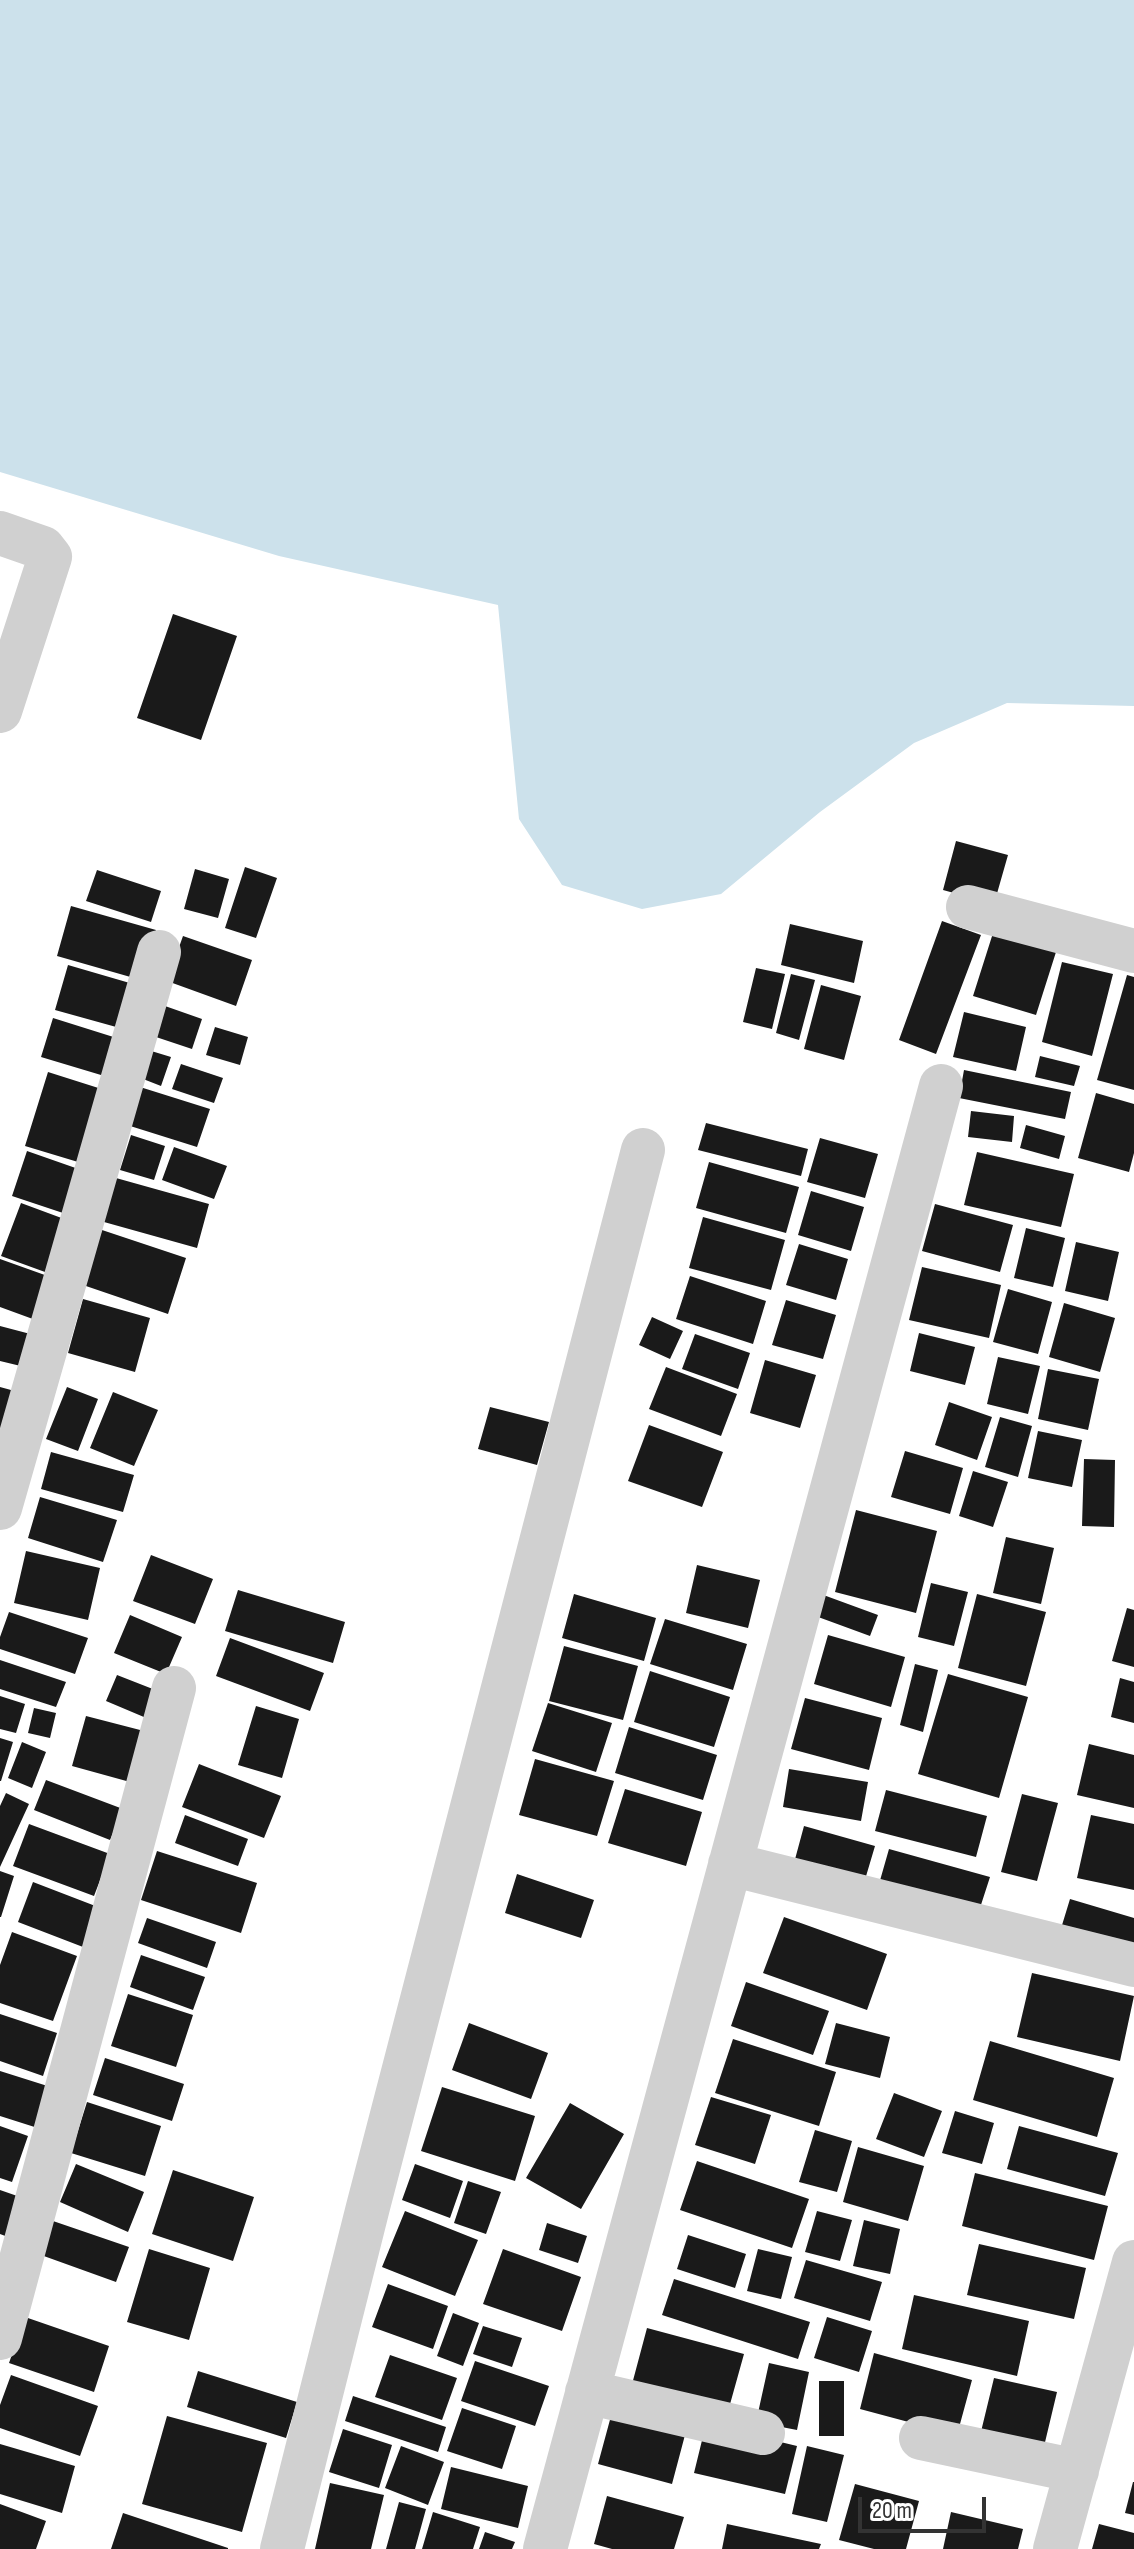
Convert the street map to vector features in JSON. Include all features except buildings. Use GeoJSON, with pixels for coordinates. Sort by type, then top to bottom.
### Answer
{"type":"FeatureCollection","features":[{"type":"Feature","properties":{"kind":"street"},"geometry":{"type":"LineString","coordinates":[[0,533],[43,548],[50,557],[0,711]]}},
{"type":"Feature","properties":{"kind":"street"},"geometry":{"type":"LineString","coordinates":[[968,907],[1134,951]]}},
{"type":"Feature","properties":{"kind":"street"},"geometry":{"type":"LineString","coordinates":[[0,1508],[159,952]]}},
{"type":"Feature","properties":{"kind":"street"},"geometry":{"type":"LineString","coordinates":[[545,2549],[941,1086]]}},
{"type":"Feature","properties":{"kind":"street"},"geometry":{"type":"LineString","coordinates":[[282,2549],[643,1150]]}},
{"type":"Feature","properties":{"kind":"street"},"geometry":{"type":"LineString","coordinates":[[0,2338],[174,1688]]}},
{"type":"Feature","properties":{"kind":"street"},"geometry":{"type":"LineString","coordinates":[[730,1864],[1134,1965]]}},
{"type":"Feature","properties":{"kind":"street"},"geometry":{"type":"LineString","coordinates":[[1055,2549],[1134,2262]]}},
{"type":"Feature","properties":{"kind":"street"},"geometry":{"type":"LineString","coordinates":[[587,2392],[763,2433]]}},
{"type":"Feature","properties":{"kind":"street"},"geometry":{"type":"LineString","coordinates":[[921,2438],[1077,2471]]}},
{"type":"Feature","properties":{"kind":"water"},"geometry":{"type":"Polygon","coordinates":[[[0,0],[1134,0],[1134,706],[1007,703],[914,743],[820,812],[721,894],[642,909],[562,885],[519,819],[498,605],[279,556],[0,472],[0,0]]]}}]}
